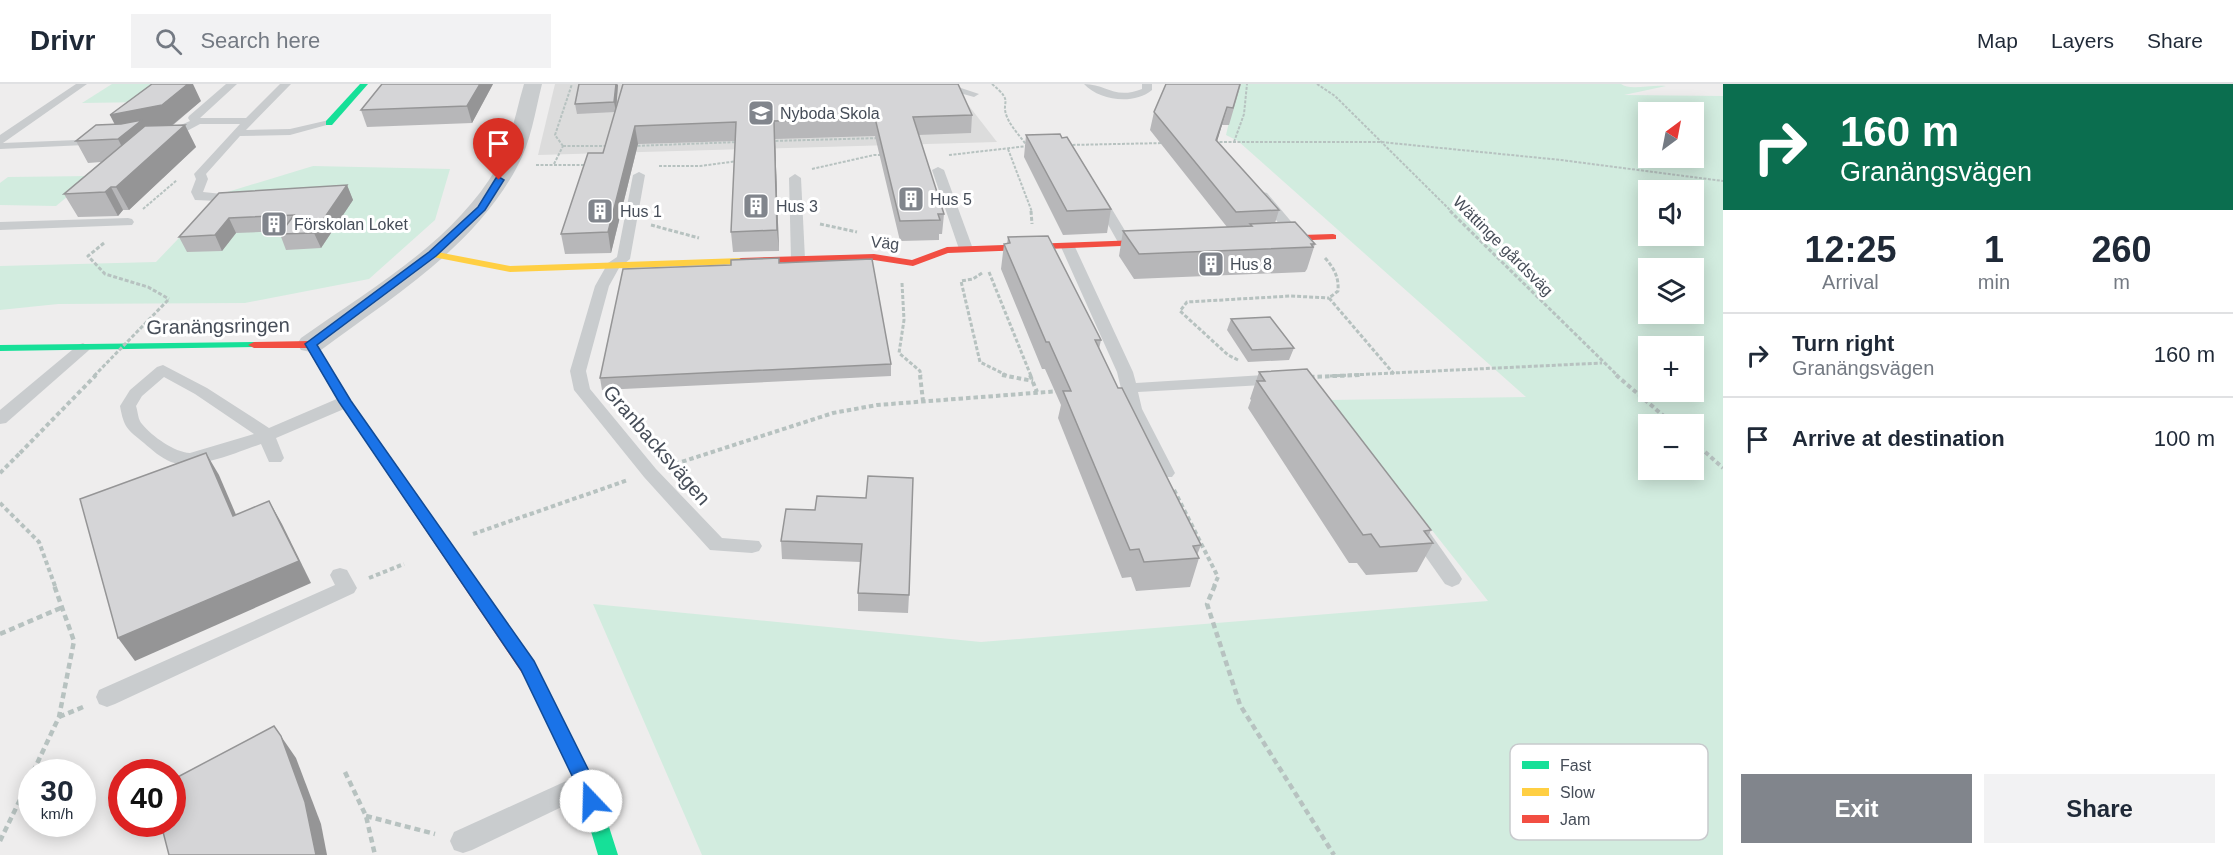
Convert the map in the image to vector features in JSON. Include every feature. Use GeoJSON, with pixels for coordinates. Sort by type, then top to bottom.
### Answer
{"type":"FeatureCollection","features":[{"type":"Feature","properties":{"kind":"street"},"geometry":{"type":"LineString","coordinates":[[329,123],[364,84]]}},
{"type":"Feature","properties":{"kind":"street"},"geometry":{"type":"LineString","coordinates":[[311,344],[432,254],[481,208],[508,166],[533,84]]}},
{"type":"Feature","properties":{"kind":"street"},"geometry":{"type":"LineString","coordinates":[[1255,239],[1333,237]]}},
{"type":"Feature","properties":{"kind":"street","name":"Väg"},"geometry":{"type":"LineString","coordinates":[[432,254],[510,269],[874,257],[913,263],[947,250],[1184,242]]}},
{"type":"Feature","properties":{"kind":"street","name":"Granängsringen"},"geometry":{"type":"LineString","coordinates":[[0,348],[311,344],[345,402],[528,666],[586,783],[608,855]]}},
{"type":"Feature","properties":{"kind":"lane"},"geometry":{"type":"LineString","coordinates":[[0,140],[82,84]]}},
{"type":"Feature","properties":{"kind":"lane"},"geometry":{"type":"LineString","coordinates":[[198,122],[193,118],[232,84]]}},
{"type":"Feature","properties":{"kind":"lane"},"geometry":{"type":"LineString","coordinates":[[249,199],[199,197],[197,192],[202,179],[201,174],[237,133],[286,84]]}},
{"type":"Feature","properties":{"kind":"lane"},"geometry":{"type":"LineString","coordinates":[[944,84],[974,94]]}},
{"type":"Feature","properties":{"kind":"lane"},"geometry":{"type":"LineString","coordinates":[[1089,84],[1100,92],[1126,96],[1147,90],[1147,84]]}},
{"type":"Feature","properties":{"kind":"lane"},"geometry":{"type":"LineString","coordinates":[[150,138],[182,130],[198,122],[250,120]]}},
{"type":"Feature","properties":{"kind":"lane"},"geometry":{"type":"LineString","coordinates":[[237,133],[290,132],[329,123]]}},
{"type":"Feature","properties":{"kind":"lane"},"geometry":{"type":"LineString","coordinates":[[0,146],[120,142]]}},
{"type":"Feature","properties":{"kind":"lane"},"geometry":{"type":"LineString","coordinates":[[938,170],[966,249]]}},
{"type":"Feature","properties":{"kind":"lane","name":"Granbacksvägen"},"geometry":{"type":"LineString","coordinates":[[639,175],[623,259],[613,266],[602,286],[578,371],[582,390],[650,472],[717,545],[752,546]]}},
{"type":"Feature","properties":{"kind":"lane"},"geometry":{"type":"LineString","coordinates":[[795,178],[798,259]]}},
{"type":"Feature","properties":{"kind":"lane"},"geometry":{"type":"LineString","coordinates":[[1252,184],[1298,238]]}},
{"type":"Feature","properties":{"kind":"lane"},"geometry":{"type":"LineString","coordinates":[[1093,187],[1126,244]]}},
{"type":"Feature","properties":{"kind":"lane"},"geometry":{"type":"LineString","coordinates":[[0,226],[128,222]]}},
{"type":"Feature","properties":{"kind":"lane"},"geometry":{"type":"LineString","coordinates":[[1068,247],[1113,343],[1134,409],[1166,473]]}},
{"type":"Feature","properties":{"kind":"lane"},"geometry":{"type":"LineString","coordinates":[[0,419],[8,405],[83,348]]}},
{"type":"Feature","properties":{"kind":"lane"},"geometry":{"type":"LineString","coordinates":[[275,458],[266,434],[201,391],[163,370],[136,393],[128,406],[132,425],[177,458],[203,458],[266,434],[345,402]]}},
{"type":"Feature","properties":{"kind":"lane"},"geometry":{"type":"LineString","coordinates":[[1129,388],[1308,377]]}},
{"type":"Feature","properties":{"kind":"lane"},"geometry":{"type":"LineString","coordinates":[[1404,511],[1452,579]]}},
{"type":"Feature","properties":{"kind":"lane"},"geometry":{"type":"LineString","coordinates":[[107,697],[343,581]]}},
{"type":"Feature","properties":{"kind":"lane"},"geometry":{"type":"LineString","coordinates":[[463,841],[586,783]]}},
{"type":"Feature","properties":{"kind":"path"},"geometry":{"type":"LineString","coordinates":[[563,146],[555,135],[572,84]]}},
{"type":"Feature","properties":{"kind":"path"},"geometry":{"type":"LineString","coordinates":[[992,84],[1003,93],[1007,101],[1006,116],[1027,146]]}},
{"type":"Feature","properties":{"kind":"path"},"geometry":{"type":"LineString","coordinates":[[1234,142],[1244,121],[1248,100],[1247,84]]}},
{"type":"Feature","properties":{"kind":"path","name":"Wättinge gårdsväg"},"geometry":{"type":"LineString","coordinates":[[1317,84],[1335,96],[1603,363],[1662,414]]}},
{"type":"Feature","properties":{"kind":"path"},"geometry":{"type":"LineString","coordinates":[[762,141],[881,138]]}},
{"type":"Feature","properties":{"kind":"path"},"geometry":{"type":"LineString","coordinates":[[630,146],[750,142]]}},
{"type":"Feature","properties":{"kind":"path"},"geometry":{"type":"LineString","coordinates":[[1381,142],[1573,161],[1723,181]]}},
{"type":"Feature","properties":{"kind":"path"},"geometry":{"type":"LineString","coordinates":[[563,146],[618,146]]}},
{"type":"Feature","properties":{"kind":"path"},"geometry":{"type":"LineString","coordinates":[[554,165],[563,146]]}},
{"type":"Feature","properties":{"kind":"path"},"geometry":{"type":"LineString","coordinates":[[1008,149],[1033,214],[1031,227]]}},
{"type":"Feature","properties":{"kind":"path"},"geometry":{"type":"LineString","coordinates":[[796,219],[860,233]]}},
{"type":"Feature","properties":{"kind":"path"},"geometry":{"type":"LineString","coordinates":[[630,222],[642,222],[706,240]]}},
{"type":"Feature","properties":{"kind":"path"},"geometry":{"type":"LineString","coordinates":[[1239,360],[1228,355],[1180,311],[1187,302],[1291,296],[1329,298],[1338,291],[1340,280],[1334,268],[1324,257],[1343,254],[1347,246],[1333,237]]}},
{"type":"Feature","properties":{"kind":"path"},"geometry":{"type":"LineString","coordinates":[[1033,381],[1003,375],[980,362],[961,281],[973,279],[988,270],[1033,381],[1037,392]]}},
{"type":"Feature","properties":{"kind":"path"},"geometry":{"type":"LineString","coordinates":[[902,279],[904,320],[898,341],[899,353],[920,371],[923,401]]}},
{"type":"Feature","properties":{"kind":"path"},"geometry":{"type":"LineString","coordinates":[[1329,298],[1394,374]]}},
{"type":"Feature","properties":{"kind":"path"},"geometry":{"type":"LineString","coordinates":[[0,472],[170,299]]}},
{"type":"Feature","properties":{"kind":"path"},"geometry":{"type":"LineString","coordinates":[[1308,377],[1603,363]]}},
{"type":"Feature","properties":{"kind":"path"},"geometry":{"type":"LineString","coordinates":[[472,534],[650,472],[832,413],[877,405],[1072,390]]}},
{"type":"Feature","properties":{"kind":"path"},"geometry":{"type":"LineString","coordinates":[[1704,451],[1723,468]]}},
{"type":"Feature","properties":{"kind":"path"},"geometry":{"type":"LineString","coordinates":[[1166,473],[1218,578],[1207,604],[1240,705],[1334,855]]}},
{"type":"Feature","properties":{"kind":"path"},"geometry":{"type":"LineString","coordinates":[[0,503],[39,542],[74,641],[59,717],[39,759]]}},
{"type":"Feature","properties":{"kind":"path"},"geometry":{"type":"LineString","coordinates":[[343,581],[404,564]]}},
{"type":"Feature","properties":{"kind":"path"},"geometry":{"type":"LineString","coordinates":[[0,634],[63,607]]}},
{"type":"Feature","properties":{"kind":"path"},"geometry":{"type":"LineString","coordinates":[[345,772],[366,816],[375,855]]}},
{"type":"Feature","properties":{"kind":"path"},"geometry":{"type":"LineString","coordinates":[[0,841],[18,803]]}},
{"type":"Feature","properties":{"kind":"path"},"geometry":{"type":"LineString","coordinates":[[366,816],[463,841]]}},
{"type":"Feature","properties":{"kind":"shaded area","name":"Nyboda Skola"},"geometry":{"type":"Polygon","coordinates":[[[555,84],[952,84],[997,142],[538,155],[555,84]]]}},
{"type":"Feature","properties":{"kind":"green space"},"geometry":{"type":"Polygon","coordinates":[[[112,84],[175,84],[149,102],[82,103],[112,84]]]}},
{"type":"Feature","properties":{"kind":"green space"},"geometry":{"type":"Polygon","coordinates":[[[1238,84],[1621,84],[1630,87],[1666,86],[1624,95],[1723,96],[1723,855],[702,855],[593,604],[981,642],[1488,601],[1329,400],[1526,397],[1238,141],[1226,135],[1238,84]]]}},
{"type":"Feature","properties":{"kind":"green space"},"geometry":{"type":"Polygon","coordinates":[[[313,166],[450,169],[435,220],[369,279],[245,303],[58,304],[0,310],[0,266],[156,262],[221,194],[313,166]]]}},
{"type":"Feature","properties":{"kind":"green space"},"geometry":{"type":"Polygon","coordinates":[[[92,176],[56,206],[0,205],[0,183],[8,177],[92,176]]]}},
{"type":"Feature","properties":{"kind":"building"},"geometry":{"type":"Polygon","coordinates":[[[152,84],[188,84],[162,105],[110,115],[152,84]]]}},
{"type":"Feature","properties":{"kind":"building"},"geometry":{"type":"Polygon","coordinates":[[[382,84],[480,84],[467,106],[361,110],[382,84]]]}},
{"type":"Feature","properties":{"kind":"building"},"geometry":{"type":"Polygon","coordinates":[[[579,84],[616,84],[614,102],[575,104],[579,84]]]}},
{"type":"Feature","properties":{"kind":"building"},"geometry":{"type":"Polygon","coordinates":[[[623,84],[958,84],[972,115],[913,117],[944,214],[938,214],[940,220],[900,221],[875,118],[774,121],[777,230],[731,232],[736,122],[635,126],[608,232],[561,234],[588,153],[603,153],[623,84]]]}},
{"type":"Feature","properties":{"kind":"building"},"geometry":{"type":"Polygon","coordinates":[[[1166,84],[1240,84],[1233,108],[1227,107],[1216,140],[1279,210],[1236,212],[1154,112],[1166,84]]]}},
{"type":"Feature","properties":{"kind":"building"},"geometry":{"type":"Polygon","coordinates":[[[142,120],[118,139],[76,141],[96,125],[142,120]]]}},
{"type":"Feature","properties":{"kind":"building"},"geometry":{"type":"Polygon","coordinates":[[[185,125],[116,187],[111,187],[105,192],[64,194],[145,126],[185,125]]]}},
{"type":"Feature","properties":{"kind":"building"},"geometry":{"type":"Polygon","coordinates":[[[1060,134],[1062,138],[1067,137],[1111,209],[1067,211],[1026,135],[1060,134]]]}},
{"type":"Feature","properties":{"kind":"building"},"geometry":{"type":"Polygon","coordinates":[[[347,185],[314,233],[280,234],[294,215],[229,218],[215,235],[179,237],[219,193],[347,185]]]}},
{"type":"Feature","properties":{"kind":"building"},"geometry":{"type":"Polygon","coordinates":[[[1295,222],[1315,244],[1311,244],[1313,247],[1139,254],[1123,231],[1252,226],[1250,224],[1295,222]]]}},
{"type":"Feature","properties":{"kind":"building"},"geometry":{"type":"Polygon","coordinates":[[[1048,236],[1101,340],[1095,340],[1118,388],[1122,388],[1201,545],[1193,546],[1199,558],[1144,562],[1139,549],[1130,550],[1063,391],[1071,391],[1049,342],[1046,342],[1004,244],[1010,243],[1008,237],[1048,236]]]}},
{"type":"Feature","properties":{"kind":"building"},"geometry":{"type":"Polygon","coordinates":[[[779,258],[779,263],[872,259],[891,364],[600,378],[623,269],[731,265],[731,260],[779,258]]]}},
{"type":"Feature","properties":{"kind":"building"},"geometry":{"type":"Polygon","coordinates":[[[1270,317],[1294,348],[1252,350],[1231,319],[1270,317]]]}},
{"type":"Feature","properties":{"kind":"building"},"geometry":{"type":"Polygon","coordinates":[[[1307,369],[1431,530],[1424,531],[1433,543],[1380,547],[1371,534],[1363,535],[1257,381],[1265,381],[1259,372],[1307,369]]]}},
{"type":"Feature","properties":{"kind":"building"},"geometry":{"type":"Polygon","coordinates":[[[206,453],[233,516],[269,501],[299,561],[118,638],[80,499],[206,453]]]}},
{"type":"Feature","properties":{"kind":"building"},"geometry":{"type":"Polygon","coordinates":[[[868,476],[913,478],[909,595],[858,593],[862,544],[781,541],[786,509],[815,510],[817,496],[866,498],[868,476]]]}},
{"type":"Feature","properties":{"kind":"building"},"geometry":{"type":"Polygon","coordinates":[[[274,726],[281,736],[305,802],[316,855],[169,855],[164,837],[186,837],[186,773],[274,726]]]}},
{"type":"Feature","properties":{"kind":"traffic: fast"},"geometry":{"type":"LineString","coordinates":[[329,123],[364,84]]}},
{"type":"Feature","properties":{"kind":"traffic: fast"},"geometry":{"type":"LineString","coordinates":[[0,348],[254,345]]}},
{"type":"Feature","properties":{"kind":"traffic: fast"},"geometry":{"type":"LineString","coordinates":[[532,674],[586,783],[608,855]]}},
{"type":"Feature","properties":{"kind":"traffic: slow"},"geometry":{"type":"LineString","coordinates":[[432,254],[510,269],[741,261]]}},
{"type":"Feature","properties":{"kind":"traffic: jam"},"geometry":{"type":"LineString","coordinates":[[1266,239],[1333,237]]}},
{"type":"Feature","properties":{"kind":"traffic: jam"},"geometry":{"type":"LineString","coordinates":[[741,261],[874,257],[913,263],[947,250],[1167,242]]}},
{"type":"Feature","properties":{"kind":"traffic: jam"},"geometry":{"type":"LineString","coordinates":[[254,345],[311,344],[345,402],[532,674]]}},
{"type":"Feature","properties":{"kind":"place","name":"Nyboda Skola"},"geometry":{"type":"Point","coordinates":[761,113]}},
{"type":"Feature","properties":{"kind":"place","name":"Hus 5"},"geometry":{"type":"Point","coordinates":[911,199]}},
{"type":"Feature","properties":{"kind":"place","name":"Hus 3"},"geometry":{"type":"Point","coordinates":[756,206]}},
{"type":"Feature","properties":{"kind":"place","name":"Hus 1"},"geometry":{"type":"Point","coordinates":[600,211]}},
{"type":"Feature","properties":{"kind":"place","name":"Förskolan Loket"},"geometry":{"type":"Point","coordinates":[274,224]}},
{"type":"Feature","properties":{"kind":"place","name":"Hus 8"},"geometry":{"type":"Point","coordinates":[1211,264]}},
{"type":"Feature","properties":{"kind":"route"},"geometry":{"type":"LineString","coordinates":[[499,180],[481,208],[432,254],[311,344],[345,402],[528,666],[586,783],[591,801]]}}]}
